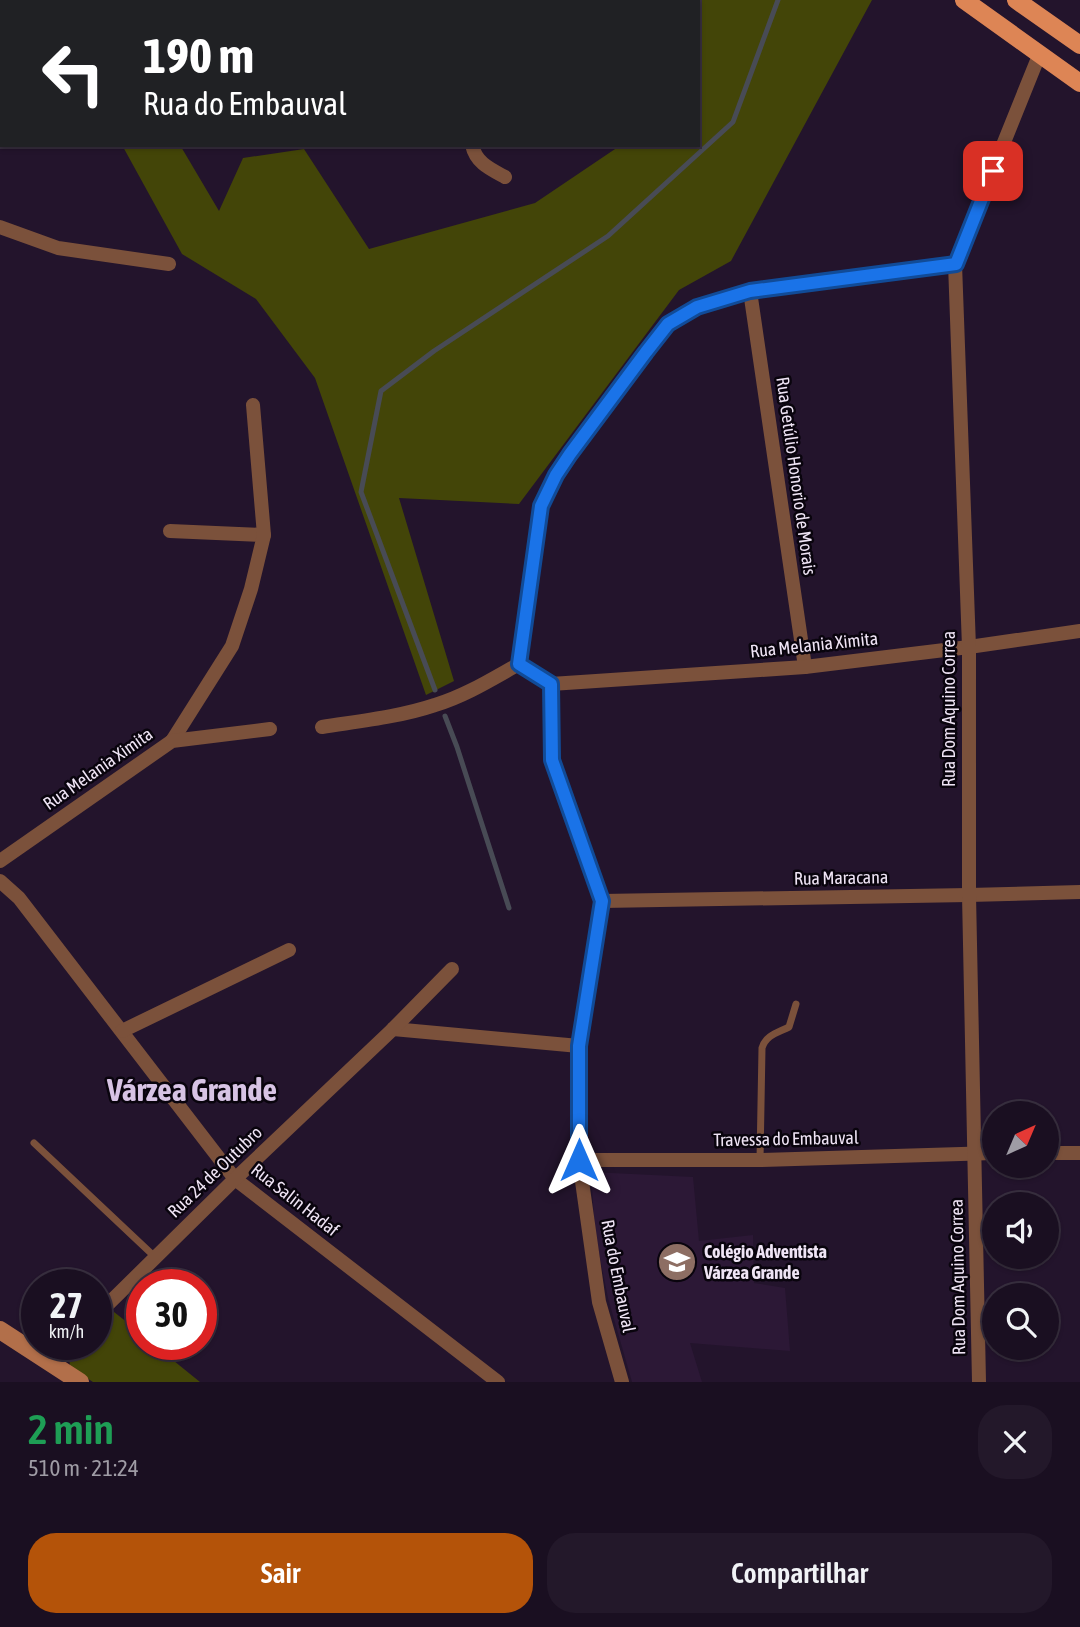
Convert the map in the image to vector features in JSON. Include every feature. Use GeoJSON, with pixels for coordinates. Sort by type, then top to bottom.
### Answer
{"type":"FeatureCollection","features":[{"type":"Feature","properties":{"kind":"main road"},"geometry":{"type":"LineString","coordinates":[[964,0],[1080,83]]}},
{"type":"Feature","properties":{"kind":"main road"},"geometry":{"type":"LineString","coordinates":[[1016,0],[1035,6],[1080,45]]}},
{"type":"Feature","properties":{"kind":"main road"},"geometry":{"type":"LineString","coordinates":[[0,1330],[80,1382]]}},
{"type":"Feature","properties":{"kind":"street","name":"Rua Dom Aquino Correa"},"geometry":{"type":"LineString","coordinates":[[979,1382],[969,895],[969,647],[956,264],[1040,53]]}},
{"type":"Feature","properties":{"kind":"street"},"geometry":{"type":"LineString","coordinates":[[472,147],[474,156],[505,177]]}},
{"type":"Feature","properties":{"kind":"street"},"geometry":{"type":"LineString","coordinates":[[0,227],[58,248],[169,264]]}},
{"type":"Feature","properties":{"kind":"street"},"geometry":{"type":"LineString","coordinates":[[519,664],[541,506],[556,475],[668,324],[697,307],[750,291],[956,264]]}},
{"type":"Feature","properties":{"kind":"street","name":"Rua Getúlio Honorio de Morais"},"geometry":{"type":"LineString","coordinates":[[750,291],[805,667]]}},
{"type":"Feature","properties":{"kind":"street"},"geometry":{"type":"LineString","coordinates":[[172,741],[232,646],[251,589],[264,535],[253,405]]}},
{"type":"Feature","properties":{"kind":"street"},"geometry":{"type":"LineString","coordinates":[[170,531],[264,535]]}},
{"type":"Feature","properties":{"kind":"street","name":"Rua Melania Ximita"},"geometry":{"type":"LineString","coordinates":[[551,684],[805,667],[1080,631]]}},
{"type":"Feature","properties":{"kind":"street"},"geometry":{"type":"LineString","coordinates":[[519,664],[551,684]]}},
{"type":"Feature","properties":{"kind":"street"},"geometry":{"type":"LineString","coordinates":[[322,727],[401,715],[438,704],[519,664]]}},
{"type":"Feature","properties":{"kind":"street","name":"Rua do Embauval"},"geometry":{"type":"LineString","coordinates":[[551,684],[552,760],[602,901],[579,1046],[579,1160],[599,1302],[622,1382]]}},
{"type":"Feature","properties":{"kind":"street","name":"Rua Melania Ximita"},"geometry":{"type":"LineString","coordinates":[[0,860],[172,741],[270,729]]}},
{"type":"Feature","properties":{"kind":"street","name":"Rua Salin Hadaf"},"geometry":{"type":"LineString","coordinates":[[0,881],[19,898],[235,1179],[498,1382]]}},
{"type":"Feature","properties":{"kind":"street","name":"Rua Maracana"},"geometry":{"type":"LineString","coordinates":[[602,901],[1080,892]]}},
{"type":"Feature","properties":{"kind":"street"},"geometry":{"type":"LineString","coordinates":[[122,1031],[289,950]]}},
{"type":"Feature","properties":{"kind":"street","name":"Rua 24 de Outubro"},"geometry":{"type":"LineString","coordinates":[[112,1300],[452,969]]}},
{"type":"Feature","properties":{"kind":"street"},"geometry":{"type":"LineString","coordinates":[[393,1029],[579,1046]]}},
{"type":"Feature","properties":{"kind":"street","name":"Travessa do Embauval"},"geometry":{"type":"LineString","coordinates":[[579,1160],[760,1160],[982,1153]]}},
{"type":"Feature","properties":{"kind":"street"},"geometry":{"type":"LineString","coordinates":[[1059,1153],[1080,1153]]}},
{"type":"Feature","properties":{"kind":"lane"},"geometry":{"type":"LineString","coordinates":[[760,1160],[762,1048],[764,1041],[770,1036],[789,1027],[796,1004]]}},
{"type":"Feature","properties":{"kind":"lane"},"geometry":{"type":"LineString","coordinates":[[34,1143],[155,1258]]}},
{"type":"Feature","properties":{"kind":"shaded area"},"geometry":{"type":"Polygon","coordinates":[[[700,0],[872,0],[731,261],[679,290],[519,504],[399,498],[454,681],[426,695],[315,378],[256,299],[182,254],[123,147],[181,147],[219,211],[243,158],[304,149],[369,249],[535,203],[618,147],[700,147],[700,0]]]}},
{"type":"Feature","properties":{"kind":"shaded area","name":"Colégio Adventista Várzea Grande"},"geometry":{"type":"Polygon","coordinates":[[[591,1172],[693,1177],[699,1241],[753,1235],[754,1283],[785,1288],[790,1351],[690,1343],[702,1382],[632,1382],[608,1298],[595,1233],[591,1172]]]}},
{"type":"Feature","properties":{"kind":"shaded area"},"geometry":{"type":"Polygon","coordinates":[[[114,1312],[126,1321],[126,1360],[173,1360],[200,1382],[93,1382],[73,1369],[69,1360],[112,1360],[114,1312]]]}},
{"type":"Feature","properties":{"kind":"waterway"},"geometry":{"type":"LineString","coordinates":[[435,690],[361,492],[381,391],[434,351],[608,236],[733,122],[778,0]]}},
{"type":"Feature","properties":{"kind":"waterway"},"geometry":{"type":"LineString","coordinates":[[445,716],[509,908]]}},
{"type":"Feature","properties":{"kind":"place","name":"Colégio Adventista Várzea Grande"},"geometry":{"type":"Point","coordinates":[677,1262]}},
{"type":"Feature","properties":{"kind":"district","name":"Várzea Grande"},"geometry":{"type":"Point","coordinates":[192,1090]}},
{"type":"Feature","properties":{"kind":"route"},"geometry":{"type":"LineString","coordinates":[[579,1160],[579,1046],[602,901],[552,760],[551,684],[519,664],[541,506],[570,454],[668,324],[697,307],[750,291],[956,264],[993,171]]}}]}
